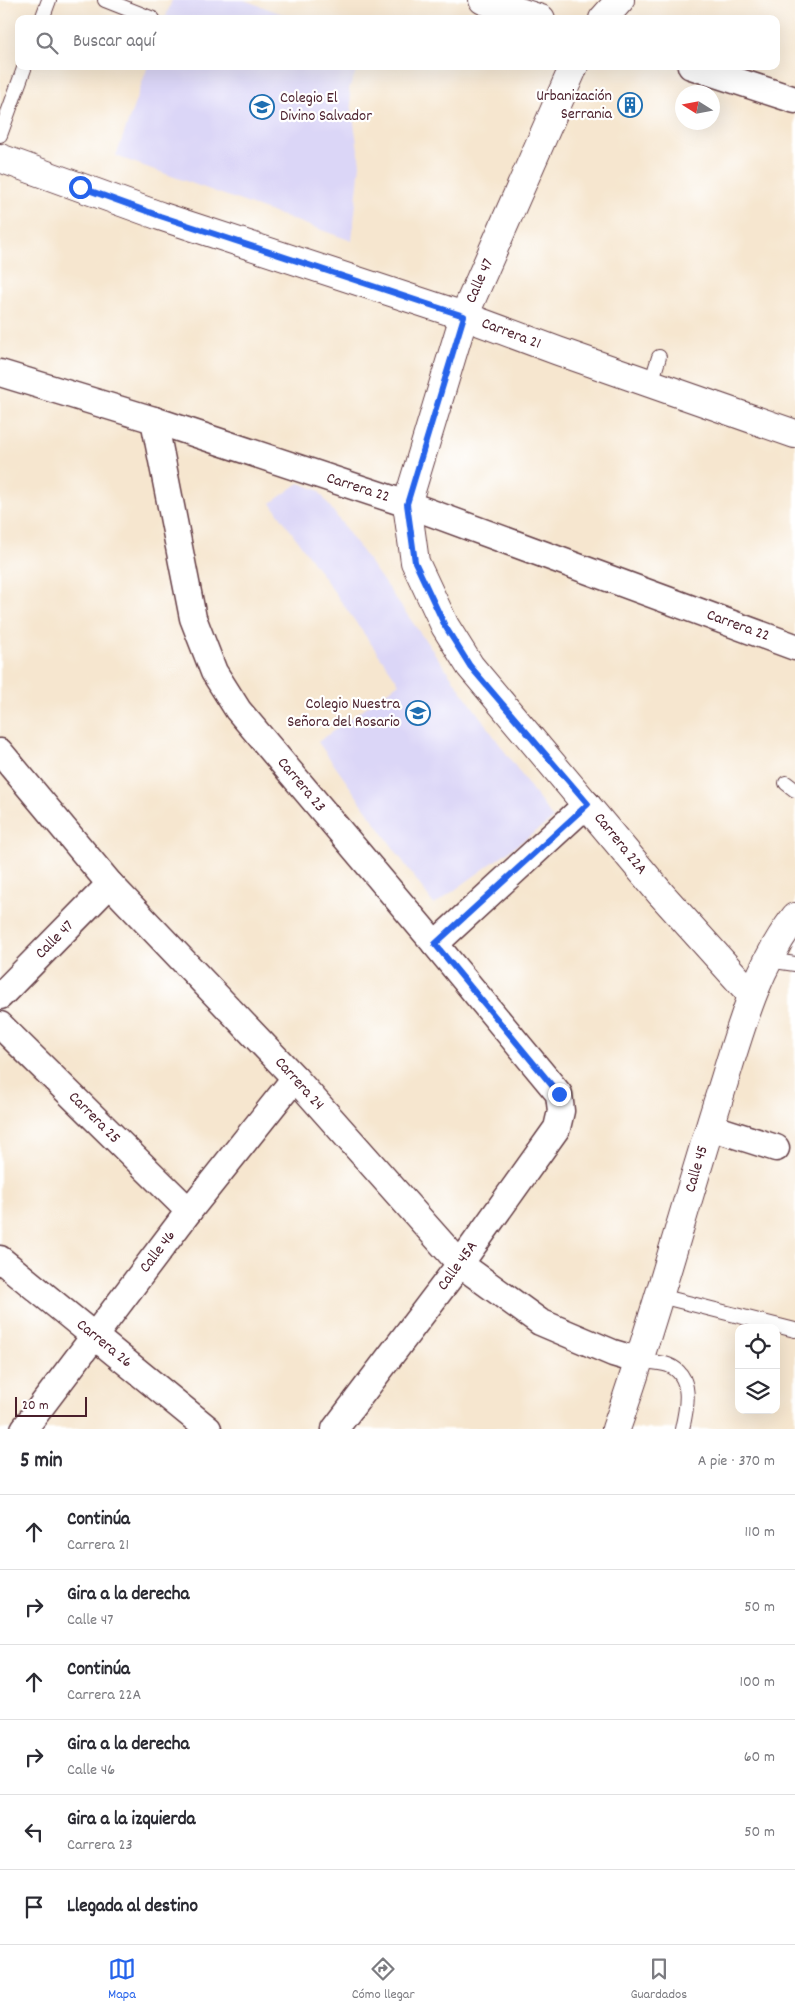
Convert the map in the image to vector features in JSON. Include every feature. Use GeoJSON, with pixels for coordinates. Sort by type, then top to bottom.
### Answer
{"type":"FeatureCollection","features":[{"type":"Feature","properties":{"kind":"street"},"geometry":{"type":"LineString","coordinates":[[482,0],[529,15]]}},
{"type":"Feature","properties":{"kind":"street"},"geometry":{"type":"LineString","coordinates":[[607,15],[620,0]]}},
{"type":"Feature","properties":{"kind":"street","name":"Calle 47"},"geometry":{"type":"LineString","coordinates":[[407,504],[464,316],[572,70]]}},
{"type":"Feature","properties":{"kind":"street"},"geometry":{"type":"LineString","coordinates":[[703,70],[795,100]]}},
{"type":"Feature","properties":{"kind":"street","name":"Carrera 21"},"geometry":{"type":"LineString","coordinates":[[0,158],[169,219],[464,316],[795,434]]}},
{"type":"Feature","properties":{"kind":"street","name":"Carrera 22"},"geometry":{"type":"LineString","coordinates":[[0,373],[154,420],[407,504],[795,648]]}},
{"type":"Feature","properties":{"kind":"street","name":"Carrera 23"},"geometry":{"type":"LineString","coordinates":[[154,420],[193,618],[214,672],[238,710],[559,1094]]}},
{"type":"Feature","properties":{"kind":"street","name":"Carrera 22A"},"geometry":{"type":"LineString","coordinates":[[407,504],[415,562],[445,626],[470,666],[588,804],[661,894],[751,994]]}},
{"type":"Feature","properties":{"kind":"street","name":"Carrera 24"},"geometry":{"type":"LineString","coordinates":[[0,752],[110,884],[295,1078],[460,1264],[540,1322],[613,1353],[640,1361]]}},
{"type":"Feature","properties":{"kind":"street"},"geometry":{"type":"LineString","coordinates":[[435,944],[588,804]]}},
{"type":"Feature","properties":{"kind":"street","name":"Calle 47"},"geometry":{"type":"LineString","coordinates":[[0,996],[110,884]]}},
{"type":"Feature","properties":{"kind":"street","name":"Calle 45"},"geometry":{"type":"LineString","coordinates":[[616,1429],[640,1361],[751,994],[768,960],[795,916]]}},
{"type":"Feature","properties":{"kind":"street","name":"Carrera 25"},"geometry":{"type":"LineString","coordinates":[[0,1025],[189,1211]]}},
{"type":"Feature","properties":{"kind":"street","name":"Calle 46"},"geometry":{"type":"LineString","coordinates":[[24,1429],[189,1211],[295,1078]]}},
{"type":"Feature","properties":{"kind":"street","name":"Calle 45A"},"geometry":{"type":"LineString","coordinates":[[335,1429],[460,1264],[557,1128],[562,1110],[559,1094]]}},
{"type":"Feature","properties":{"kind":"street"},"geometry":{"type":"LineString","coordinates":[[710,1127],[776,1148]]}},
{"type":"Feature","properties":{"kind":"street","name":"Carrera 26"},"geometry":{"type":"LineString","coordinates":[[0,1259],[208,1429]]}},
{"type":"Feature","properties":{"kind":"lane"},"geometry":{"type":"LineString","coordinates":[[43,15],[49,0]]}},
{"type":"Feature","properties":{"kind":"lane"},"geometry":{"type":"LineString","coordinates":[[105,0],[143,15]]}},
{"type":"Feature","properties":{"kind":"lane"},"geometry":{"type":"LineString","coordinates":[[0,135],[24,70]]}},
{"type":"Feature","properties":{"kind":"lane"},"geometry":{"type":"LineString","coordinates":[[650,383],[659,357]]}},
{"type":"Feature","properties":{"kind":"lane"},"geometry":{"type":"LineString","coordinates":[[768,960],[795,964]]}},
{"type":"Feature","properties":{"kind":"lane"},"geometry":{"type":"LineString","coordinates":[[660,1296],[795,1330]]}},
{"type":"Feature","properties":{"kind":"lane"},"geometry":{"type":"LineString","coordinates":[[640,1361],[668,1365],[683,1376],[687,1392],[682,1429]]}},
{"type":"Feature","properties":{"kind":"shaded area"},"geometry":{"type":"Polygon","coordinates":[[[172,0],[244,0],[285,15],[166,15],[172,0]]]}},
{"type":"Feature","properties":{"kind":"shaded area"},"geometry":{"type":"Polygon","coordinates":[[[147,70],[356,70],[349,89],[360,164],[352,241],[116,156],[147,70]]]}},
{"type":"Feature","properties":{"kind":"shaded area","name":"Colegio Nuestra Señora del Rosario"},"geometry":{"type":"Polygon","coordinates":[[[299,483],[318,490],[553,819],[434,905],[318,742],[399,683],[271,503],[299,483]]]}},
{"type":"Feature","properties":{"kind":"place","name":"Urbanización Serrania"},"geometry":{"type":"Point","coordinates":[630,105]}},
{"type":"Feature","properties":{"kind":"place","name":"Colegio El Divino Salvador"},"geometry":{"type":"Point","coordinates":[262,107]}},
{"type":"Feature","properties":{"kind":"place","name":"Colegio Nuestra Señora del Rosario"},"geometry":{"type":"Point","coordinates":[418,713]}},
{"type":"Feature","properties":{"kind":"route"},"geometry":{"type":"LineString","coordinates":[[80,187],[160,216],[464,316],[407,504],[415,562],[445,626],[470,666],[588,804],[435,944],[559,1094]]}}]}
